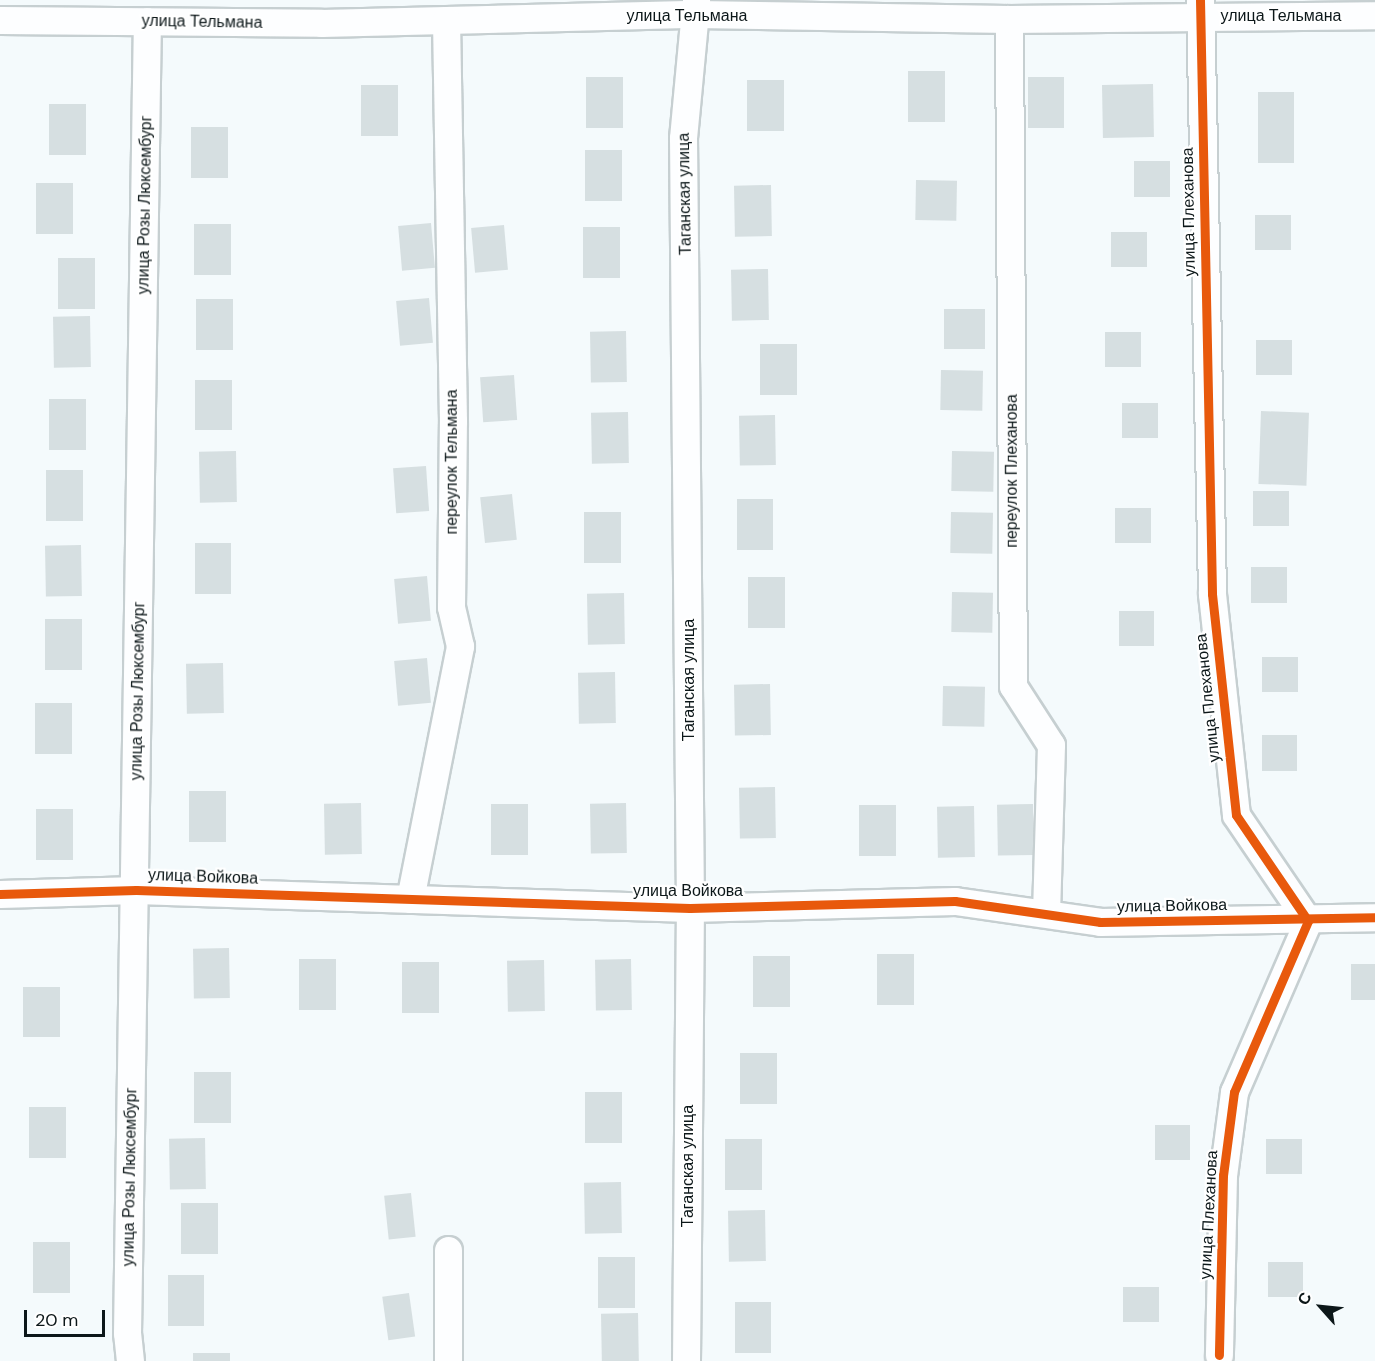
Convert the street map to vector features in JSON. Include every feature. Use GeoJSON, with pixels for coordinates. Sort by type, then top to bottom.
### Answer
{"type":"FeatureCollection","features":[{"type":"Feature","properties":{"kind":"street","name":"улица Тельмана"},"geometry":{"type":"LineString","coordinates":[[0,20],[446,20],[696,7],[1009,19],[1200,8],[1375,15]]}},
{"type":"Feature","properties":{"kind":"street","name":"Таганская улица"},"geometry":{"type":"LineString","coordinates":[[686,1361],[690,908],[683,138],[696,7]]}},
{"type":"Feature","properties":{"kind":"street","name":"улица Плеханова"},"geometry":{"type":"LineString","coordinates":[[1200,8],[1212,594],[1236,815],[1308,921],[1234,1092],[1223,1175],[1219,1355]]}},
{"type":"Feature","properties":{"kind":"street","name":"переулок Плеханова"},"geometry":{"type":"LineString","coordinates":[[1009,19],[1013,686],[1051,745],[1046,912]]}},
{"type":"Feature","properties":{"kind":"street","name":"переулок Тельмана"},"geometry":{"type":"LineString","coordinates":[[410,899],[460,646],[451,607],[453,422],[446,20]]}},
{"type":"Feature","properties":{"kind":"street","name":"улица Розы Люксембург"},"geometry":{"type":"LineString","coordinates":[[130,1361],[127,1333],[136,890],[147,21]]}},
{"type":"Feature","properties":{"kind":"street","name":"улица Войкова"},"geometry":{"type":"LineString","coordinates":[[0,894],[136,890],[690,908],[955,901],[1046,912],[1100,922],[1308,921],[1375,917]]}},
{"type":"Feature","properties":{"kind":"street"},"geometry":{"type":"LineString","coordinates":[[448,1250],[448,1361]]}},
{"type":"Feature","properties":{"kind":"building"},"geometry":{"type":"Polygon","coordinates":[[[908,71],[945,71],[945,122],[908,122],[908,71]]]}},
{"type":"Feature","properties":{"kind":"building"},"geometry":{"type":"Polygon","coordinates":[[[586,77],[623,77],[623,128],[586,128],[586,77]]]}},
{"type":"Feature","properties":{"kind":"building"},"geometry":{"type":"Polygon","coordinates":[[[1028,77],[1064,77],[1064,128],[1028,128],[1028,77]]]}},
{"type":"Feature","properties":{"kind":"building"},"geometry":{"type":"Polygon","coordinates":[[[747,80],[784,80],[784,131],[747,131],[747,80]]]}},
{"type":"Feature","properties":{"kind":"building"},"geometry":{"type":"Polygon","coordinates":[[[1153,84],[1154,137],[1103,138],[1102,85],[1153,84]]]}},
{"type":"Feature","properties":{"kind":"building"},"geometry":{"type":"Polygon","coordinates":[[[361,85],[398,85],[398,136],[361,136],[361,85]]]}},
{"type":"Feature","properties":{"kind":"building"},"geometry":{"type":"Polygon","coordinates":[[[1258,92],[1294,92],[1294,163],[1258,163],[1258,92]]]}},
{"type":"Feature","properties":{"kind":"building"},"geometry":{"type":"Polygon","coordinates":[[[49,104],[86,104],[86,155],[49,155],[49,104]]]}},
{"type":"Feature","properties":{"kind":"building"},"geometry":{"type":"Polygon","coordinates":[[[191,127],[228,127],[228,178],[191,178],[191,127]]]}},
{"type":"Feature","properties":{"kind":"building"},"geometry":{"type":"Polygon","coordinates":[[[585,150],[622,150],[622,201],[585,201],[585,150]]]}},
{"type":"Feature","properties":{"kind":"building"},"geometry":{"type":"Polygon","coordinates":[[[1134,161],[1170,161],[1170,197],[1134,197],[1134,161]]]}},
{"type":"Feature","properties":{"kind":"building"},"geometry":{"type":"Polygon","coordinates":[[[916,180],[957,181],[956,221],[915,220],[916,180]]]}},
{"type":"Feature","properties":{"kind":"building"},"geometry":{"type":"Polygon","coordinates":[[[36,183],[73,183],[73,234],[36,234],[36,183]]]}},
{"type":"Feature","properties":{"kind":"building"},"geometry":{"type":"Polygon","coordinates":[[[771,185],[772,236],[735,237],[734,186],[771,185]]]}},
{"type":"Feature","properties":{"kind":"building"},"geometry":{"type":"Polygon","coordinates":[[[1255,215],[1291,215],[1291,250],[1255,250],[1255,215]]]}},
{"type":"Feature","properties":{"kind":"building"},"geometry":{"type":"Polygon","coordinates":[[[431,223],[435,268],[402,271],[398,226],[431,223]]]}},
{"type":"Feature","properties":{"kind":"building"},"geometry":{"type":"Polygon","coordinates":[[[194,224],[231,224],[231,275],[194,275],[194,224]]]}},
{"type":"Feature","properties":{"kind":"building"},"geometry":{"type":"Polygon","coordinates":[[[504,225],[508,270],[475,273],[471,228],[504,225]]]}},
{"type":"Feature","properties":{"kind":"building"},"geometry":{"type":"Polygon","coordinates":[[[583,227],[620,227],[620,278],[583,278],[583,227]]]}},
{"type":"Feature","properties":{"kind":"building"},"geometry":{"type":"Polygon","coordinates":[[[1111,232],[1147,232],[1147,267],[1111,267],[1111,232]]]}},
{"type":"Feature","properties":{"kind":"building"},"geometry":{"type":"Polygon","coordinates":[[[58,258],[95,258],[95,309],[58,309],[58,258]]]}},
{"type":"Feature","properties":{"kind":"building"},"geometry":{"type":"Polygon","coordinates":[[[768,269],[769,320],[732,321],[731,270],[768,269]]]}},
{"type":"Feature","properties":{"kind":"building"},"geometry":{"type":"Polygon","coordinates":[[[429,298],[433,343],[400,346],[396,301],[429,298]]]}},
{"type":"Feature","properties":{"kind":"building"},"geometry":{"type":"Polygon","coordinates":[[[196,299],[233,299],[233,350],[196,350],[196,299]]]}},
{"type":"Feature","properties":{"kind":"building"},"geometry":{"type":"Polygon","coordinates":[[[944,309],[985,309],[985,349],[944,349],[944,309]]]}},
{"type":"Feature","properties":{"kind":"building"},"geometry":{"type":"Polygon","coordinates":[[[90,316],[91,367],[54,368],[53,317],[90,316]]]}},
{"type":"Feature","properties":{"kind":"building"},"geometry":{"type":"Polygon","coordinates":[[[626,331],[627,382],[591,383],[590,332],[626,331]]]}},
{"type":"Feature","properties":{"kind":"building"},"geometry":{"type":"Polygon","coordinates":[[[1105,332],[1141,332],[1141,367],[1105,367],[1105,332]]]}},
{"type":"Feature","properties":{"kind":"building"},"geometry":{"type":"Polygon","coordinates":[[[1256,340],[1292,340],[1292,375],[1256,375],[1256,340]]]}},
{"type":"Feature","properties":{"kind":"building"},"geometry":{"type":"Polygon","coordinates":[[[760,344],[797,344],[797,395],[760,395],[760,344]]]}},
{"type":"Feature","properties":{"kind":"building"},"geometry":{"type":"Polygon","coordinates":[[[941,370],[983,371],[982,411],[940,410],[941,370]]]}},
{"type":"Feature","properties":{"kind":"building"},"geometry":{"type":"Polygon","coordinates":[[[514,375],[517,420],[483,422],[480,377],[514,375]]]}},
{"type":"Feature","properties":{"kind":"building"},"geometry":{"type":"Polygon","coordinates":[[[195,380],[232,380],[232,430],[195,430],[195,380]]]}},
{"type":"Feature","properties":{"kind":"building"},"geometry":{"type":"Polygon","coordinates":[[[49,399],[86,399],[86,450],[49,450],[49,399]]]}},
{"type":"Feature","properties":{"kind":"building"},"geometry":{"type":"Polygon","coordinates":[[[1122,403],[1158,403],[1158,438],[1122,438],[1122,403]]]}},
{"type":"Feature","properties":{"kind":"building"},"geometry":{"type":"Polygon","coordinates":[[[1261,411],[1309,413],[1306,486],[1258,484],[1261,411]]]}},
{"type":"Feature","properties":{"kind":"building"},"geometry":{"type":"Polygon","coordinates":[[[628,412],[629,463],[592,464],[591,413],[628,412]]]}},
{"type":"Feature","properties":{"kind":"building"},"geometry":{"type":"Polygon","coordinates":[[[775,415],[776,465],[740,466],[739,416],[775,415]]]}},
{"type":"Feature","properties":{"kind":"building"},"geometry":{"type":"Polygon","coordinates":[[[236,451],[237,502],[200,503],[199,452],[236,451]]]}},
{"type":"Feature","properties":{"kind":"building"},"geometry":{"type":"Polygon","coordinates":[[[952,451],[994,452],[993,492],[951,491],[952,451]]]}},
{"type":"Feature","properties":{"kind":"building"},"geometry":{"type":"Polygon","coordinates":[[[426,466],[429,511],[396,513],[393,468],[426,466]]]}},
{"type":"Feature","properties":{"kind":"building"},"geometry":{"type":"Polygon","coordinates":[[[46,470],[83,470],[83,521],[46,521],[46,470]]]}},
{"type":"Feature","properties":{"kind":"building"},"geometry":{"type":"Polygon","coordinates":[[[1253,491],[1289,491],[1289,526],[1253,526],[1253,491]]]}},
{"type":"Feature","properties":{"kind":"building"},"geometry":{"type":"Polygon","coordinates":[[[512,494],[517,540],[485,543],[480,497],[512,494]]]}},
{"type":"Feature","properties":{"kind":"building"},"geometry":{"type":"Polygon","coordinates":[[[737,499],[773,499],[773,550],[737,550],[737,499]]]}},
{"type":"Feature","properties":{"kind":"building"},"geometry":{"type":"Polygon","coordinates":[[[1115,508],[1151,508],[1151,543],[1115,543],[1115,508]]]}},
{"type":"Feature","properties":{"kind":"building"},"geometry":{"type":"Polygon","coordinates":[[[584,512],[621,512],[621,563],[584,563],[584,512]]]}},
{"type":"Feature","properties":{"kind":"building"},"geometry":{"type":"Polygon","coordinates":[[[951,512],[993,513],[992,554],[950,553],[951,512]]]}},
{"type":"Feature","properties":{"kind":"building"},"geometry":{"type":"Polygon","coordinates":[[[195,543],[231,543],[231,594],[195,594],[195,543]]]}},
{"type":"Feature","properties":{"kind":"building"},"geometry":{"type":"Polygon","coordinates":[[[81,545],[82,596],[46,597],[45,546],[81,545]]]}},
{"type":"Feature","properties":{"kind":"building"},"geometry":{"type":"Polygon","coordinates":[[[1251,567],[1287,567],[1287,603],[1251,603],[1251,567]]]}},
{"type":"Feature","properties":{"kind":"building"},"geometry":{"type":"Polygon","coordinates":[[[427,576],[431,621],[398,624],[394,579],[427,576]]]}},
{"type":"Feature","properties":{"kind":"building"},"geometry":{"type":"Polygon","coordinates":[[[748,577],[785,577],[785,628],[748,628],[748,577]]]}},
{"type":"Feature","properties":{"kind":"building"},"geometry":{"type":"Polygon","coordinates":[[[952,592],[993,593],[992,633],[951,632],[952,592]]]}},
{"type":"Feature","properties":{"kind":"building"},"geometry":{"type":"Polygon","coordinates":[[[624,593],[625,644],[588,645],[587,594],[624,593]]]}},
{"type":"Feature","properties":{"kind":"building"},"geometry":{"type":"Polygon","coordinates":[[[1119,611],[1154,611],[1154,646],[1119,646],[1119,611]]]}},
{"type":"Feature","properties":{"kind":"building"},"geometry":{"type":"Polygon","coordinates":[[[45,619],[82,619],[82,670],[45,670],[45,619]]]}},
{"type":"Feature","properties":{"kind":"building"},"geometry":{"type":"Polygon","coordinates":[[[1262,657],[1298,657],[1298,692],[1262,692],[1262,657]]]}},
{"type":"Feature","properties":{"kind":"building"},"geometry":{"type":"Polygon","coordinates":[[[427,658],[431,703],[398,706],[394,661],[427,658]]]}},
{"type":"Feature","properties":{"kind":"building"},"geometry":{"type":"Polygon","coordinates":[[[223,663],[224,713],[187,714],[186,664],[223,663]]]}},
{"type":"Feature","properties":{"kind":"building"},"geometry":{"type":"Polygon","coordinates":[[[615,672],[616,723],[579,724],[578,673],[615,672]]]}},
{"type":"Feature","properties":{"kind":"building"},"geometry":{"type":"Polygon","coordinates":[[[770,684],[771,735],[735,736],[734,685],[770,684]]]}},
{"type":"Feature","properties":{"kind":"building"},"geometry":{"type":"Polygon","coordinates":[[[943,686],[985,687],[984,727],[942,726],[943,686]]]}},
{"type":"Feature","properties":{"kind":"building"},"geometry":{"type":"Polygon","coordinates":[[[35,703],[72,703],[72,754],[35,754],[35,703]]]}},
{"type":"Feature","properties":{"kind":"building"},"geometry":{"type":"Polygon","coordinates":[[[1262,735],[1297,735],[1297,771],[1262,771],[1262,735]]]}},
{"type":"Feature","properties":{"kind":"building"},"geometry":{"type":"Polygon","coordinates":[[[775,787],[776,838],[740,839],[739,788],[775,787]]]}},
{"type":"Feature","properties":{"kind":"building"},"geometry":{"type":"Polygon","coordinates":[[[189,791],[226,791],[226,842],[189,842],[189,791]]]}},
{"type":"Feature","properties":{"kind":"building"},"geometry":{"type":"Polygon","coordinates":[[[361,803],[362,854],[325,855],[324,804],[361,803]]]}},
{"type":"Feature","properties":{"kind":"building"},"geometry":{"type":"Polygon","coordinates":[[[626,803],[627,853],[591,854],[590,804],[626,803]]]}},
{"type":"Feature","properties":{"kind":"building"},"geometry":{"type":"Polygon","coordinates":[[[491,804],[528,804],[528,855],[491,855],[491,804]]]}},
{"type":"Feature","properties":{"kind":"building"},"geometry":{"type":"Polygon","coordinates":[[[1033,804],[1034,855],[998,856],[997,805],[1033,804]]]}},
{"type":"Feature","properties":{"kind":"building"},"geometry":{"type":"Polygon","coordinates":[[[859,805],[896,805],[896,856],[859,856],[859,805]]]}},
{"type":"Feature","properties":{"kind":"building"},"geometry":{"type":"Polygon","coordinates":[[[974,806],[975,857],[938,858],[937,807],[974,806]]]}},
{"type":"Feature","properties":{"kind":"building"},"geometry":{"type":"Polygon","coordinates":[[[36,809],[73,809],[73,860],[36,860],[36,809]]]}},
{"type":"Feature","properties":{"kind":"building"},"geometry":{"type":"Polygon","coordinates":[[[229,948],[230,998],[194,999],[193,949],[229,948]]]}},
{"type":"Feature","properties":{"kind":"building"},"geometry":{"type":"Polygon","coordinates":[[[877,954],[914,954],[914,1005],[877,1005],[877,954]]]}},
{"type":"Feature","properties":{"kind":"building"},"geometry":{"type":"Polygon","coordinates":[[[753,956],[790,956],[790,1007],[753,1007],[753,956]]]}},
{"type":"Feature","properties":{"kind":"building"},"geometry":{"type":"Polygon","coordinates":[[[299,959],[336,959],[336,1010],[299,1010],[299,959]]]}},
{"type":"Feature","properties":{"kind":"building"},"geometry":{"type":"Polygon","coordinates":[[[631,959],[632,1010],[596,1011],[595,960],[631,959]]]}},
{"type":"Feature","properties":{"kind":"building"},"geometry":{"type":"Polygon","coordinates":[[[544,960],[545,1011],[508,1012],[507,961],[544,960]]]}},
{"type":"Feature","properties":{"kind":"building"},"geometry":{"type":"Polygon","coordinates":[[[402,962],[439,962],[439,1013],[402,1013],[402,962]]]}},
{"type":"Feature","properties":{"kind":"building"},"geometry":{"type":"Polygon","coordinates":[[[1351,964],[1375,964],[1375,1000],[1351,1000],[1351,964]]]}},
{"type":"Feature","properties":{"kind":"building"},"geometry":{"type":"Polygon","coordinates":[[[23,987],[60,987],[60,1037],[23,1037],[23,987]]]}},
{"type":"Feature","properties":{"kind":"building"},"geometry":{"type":"Polygon","coordinates":[[[740,1053],[777,1053],[777,1104],[740,1104],[740,1053]]]}},
{"type":"Feature","properties":{"kind":"building"},"geometry":{"type":"Polygon","coordinates":[[[194,1072],[231,1072],[231,1123],[194,1123],[194,1072]]]}},
{"type":"Feature","properties":{"kind":"building"},"geometry":{"type":"Polygon","coordinates":[[[585,1092],[622,1092],[622,1143],[585,1143],[585,1092]]]}},
{"type":"Feature","properties":{"kind":"building"},"geometry":{"type":"Polygon","coordinates":[[[29,1107],[66,1107],[66,1158],[29,1158],[29,1107]]]}},
{"type":"Feature","properties":{"kind":"building"},"geometry":{"type":"Polygon","coordinates":[[[1155,1125],[1190,1125],[1190,1160],[1155,1160],[1155,1125]]]}},
{"type":"Feature","properties":{"kind":"building"},"geometry":{"type":"Polygon","coordinates":[[[205,1138],[206,1189],[170,1190],[169,1139],[205,1138]]]}},
{"type":"Feature","properties":{"kind":"building"},"geometry":{"type":"Polygon","coordinates":[[[725,1139],[762,1139],[762,1190],[725,1190],[725,1139]]]}},
{"type":"Feature","properties":{"kind":"building"},"geometry":{"type":"Polygon","coordinates":[[[1266,1139],[1302,1139],[1302,1174],[1266,1174],[1266,1139]]]}},
{"type":"Feature","properties":{"kind":"building"},"geometry":{"type":"Polygon","coordinates":[[[621,1182],[622,1233],[585,1234],[584,1183],[621,1182]]]}},
{"type":"Feature","properties":{"kind":"building"},"geometry":{"type":"Polygon","coordinates":[[[411,1193],[416,1237],[389,1240],[384,1196],[411,1193]]]}},
{"type":"Feature","properties":{"kind":"building"},"geometry":{"type":"Polygon","coordinates":[[[181,1203],[218,1203],[218,1254],[181,1254],[181,1203]]]}},
{"type":"Feature","properties":{"kind":"building"},"geometry":{"type":"Polygon","coordinates":[[[765,1210],[766,1261],[729,1262],[728,1211],[765,1210]]]}},
{"type":"Feature","properties":{"kind":"building"},"geometry":{"type":"Polygon","coordinates":[[[33,1242],[70,1242],[70,1293],[33,1293],[33,1242]]]}},
{"type":"Feature","properties":{"kind":"building"},"geometry":{"type":"Polygon","coordinates":[[[598,1257],[635,1257],[635,1308],[598,1308],[598,1257]]]}},
{"type":"Feature","properties":{"kind":"building"},"geometry":{"type":"Polygon","coordinates":[[[1268,1262],[1303,1262],[1303,1297],[1268,1297],[1268,1262]]]}},
{"type":"Feature","properties":{"kind":"building"},"geometry":{"type":"Polygon","coordinates":[[[168,1275],[204,1275],[204,1326],[168,1326],[168,1275]]]}},
{"type":"Feature","properties":{"kind":"building"},"geometry":{"type":"Polygon","coordinates":[[[1123,1287],[1159,1287],[1159,1322],[1123,1322],[1123,1287]]]}},
{"type":"Feature","properties":{"kind":"building"},"geometry":{"type":"Polygon","coordinates":[[[409,1293],[415,1337],[388,1340],[382,1297],[409,1293]]]}},
{"type":"Feature","properties":{"kind":"building"},"geometry":{"type":"Polygon","coordinates":[[[735,1302],[771,1302],[771,1353],[735,1353],[735,1302]]]}},
{"type":"Feature","properties":{"kind":"building"},"geometry":{"type":"Polygon","coordinates":[[[638,1313],[639,1361],[602,1361],[601,1314],[638,1313]]]}},
{"type":"Feature","properties":{"kind":"building"},"geometry":{"type":"Polygon","coordinates":[[[193,1353],[230,1353],[230,1361],[193,1361],[193,1353]]]}},
{"type":"Feature","properties":{"kind":"cycle path"},"geometry":{"type":"LineString","coordinates":[[1200,0],[1212,594],[1236,815],[1308,921],[1234,1092],[1223,1175],[1219,1355]]}},
{"type":"Feature","properties":{"kind":"cycle path"},"geometry":{"type":"LineString","coordinates":[[0,894],[136,890],[690,908],[955,901],[1100,922],[1375,917]]}}]}
